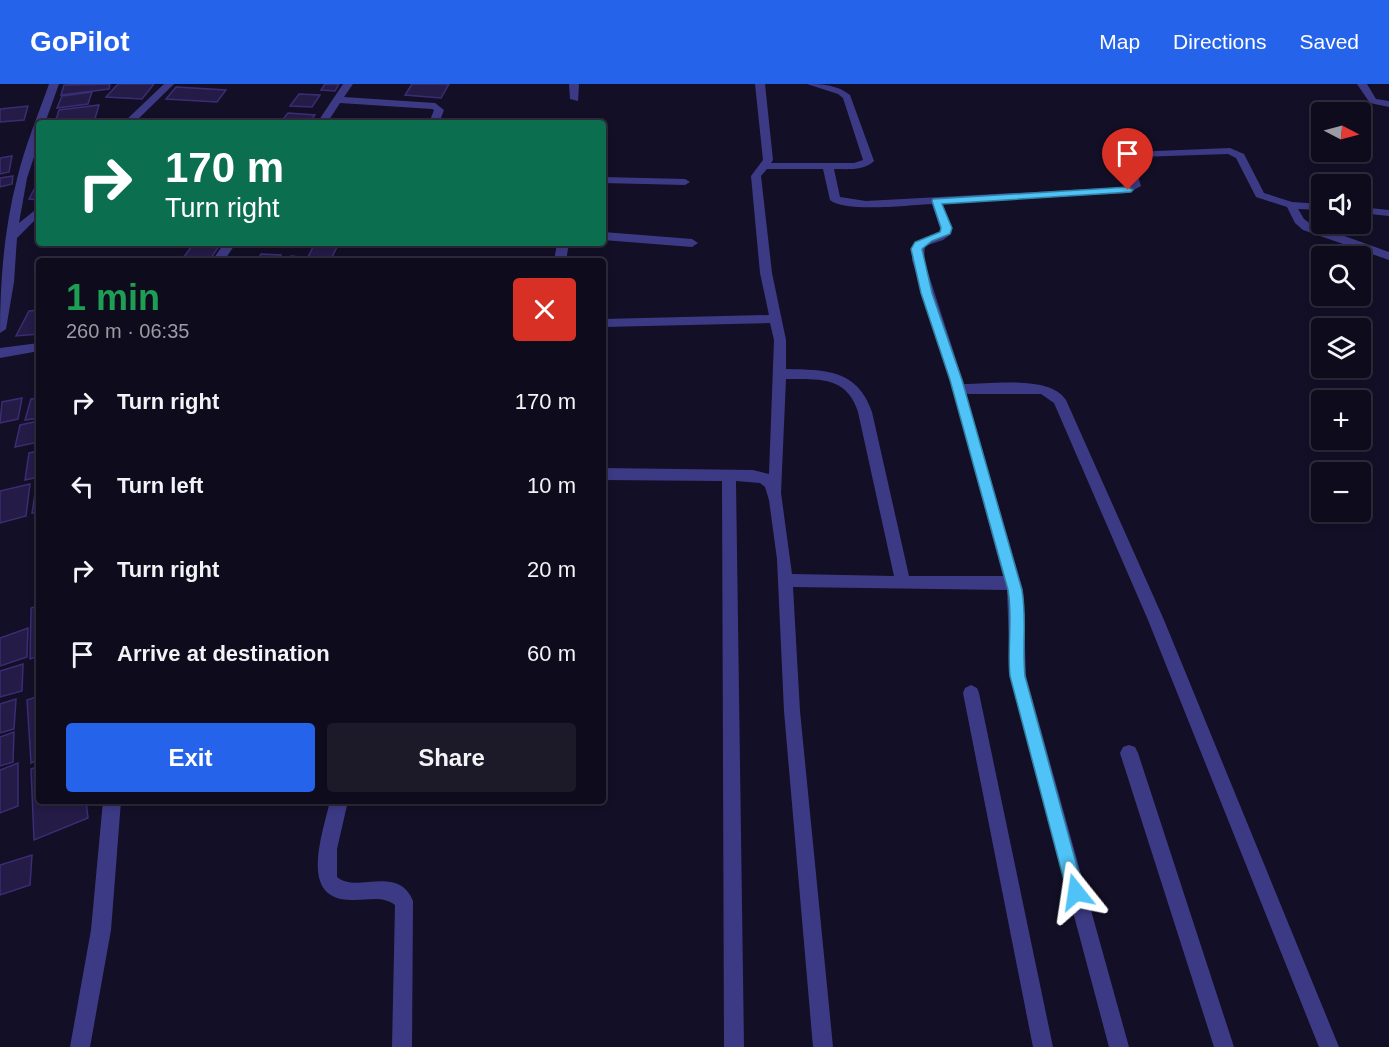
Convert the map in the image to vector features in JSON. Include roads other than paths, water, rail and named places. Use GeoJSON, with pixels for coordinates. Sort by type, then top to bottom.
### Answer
{"type":"FeatureCollection","features":[{"type":"Feature","properties":{"kind":"street"},"geometry":{"type":"LineString","coordinates":[[41,120],[54,84]]}},
{"type":"Feature","properties":{"kind":"street"},"geometry":{"type":"LineString","coordinates":[[131,120],[168,84]]}},
{"type":"Feature","properties":{"kind":"street"},"geometry":{"type":"LineString","coordinates":[[324,120],[348,84]]}},
{"type":"Feature","properties":{"kind":"street"},"geometry":{"type":"LineString","coordinates":[[574,84],[575,99]]}},
{"type":"Feature","properties":{"kind":"street"},"geometry":{"type":"LineString","coordinates":[[760,84],[768,160],[758,170],[756,176],[765,273],[780,340],[775,490],[785,580],[792,711],[823,1047]]}},
{"type":"Feature","properties":{"kind":"street"},"geometry":{"type":"LineString","coordinates":[[764,166],[862,165],[868,160],[847,97],[841,92],[812,84]]}},
{"type":"Feature","properties":{"kind":"street"},"geometry":{"type":"LineString","coordinates":[[1362,84],[1373,101],[1389,104]]}},
{"type":"Feature","properties":{"kind":"street"},"geometry":{"type":"LineString","coordinates":[[338,100],[435,106],[439,110],[435,120]]}},
{"type":"Feature","properties":{"kind":"street"},"geometry":{"type":"LineString","coordinates":[[0,329],[8,282],[10,237],[22,178],[36,136]]}},
{"type":"Feature","properties":{"kind":"street"},"geometry":{"type":"LineString","coordinates":[[828,166],[833,196],[840,202],[866,204],[1128,190],[1137,183],[1128,161],[1131,156],[1224,151],[1240,156],[1260,195],[1291,205],[1311,206]]}},
{"type":"Feature","properties":{"kind":"street"},"geometry":{"type":"LineString","coordinates":[[606,180],[685,182]]}},
{"type":"Feature","properties":{"kind":"street"},"geometry":{"type":"LineString","coordinates":[[936,201],[946,228],[945,234],[929,239],[916,249],[927,293],[959,389],[1013,583],[1017,604],[1015,656],[1018,676],[1119,1047]]}},
{"type":"Feature","properties":{"kind":"street"},"geometry":{"type":"LineString","coordinates":[[1291,205],[1299,221],[1306,227],[1389,256]]}},
{"type":"Feature","properties":{"kind":"street"},"geometry":{"type":"LineString","coordinates":[[1371,211],[1389,213]]}},
{"type":"Feature","properties":{"kind":"street"},"geometry":{"type":"LineString","coordinates":[[10,237],[36,213]]}},
{"type":"Feature","properties":{"kind":"street"},"geometry":{"type":"LineString","coordinates":[[606,236],[692,243]]}},
{"type":"Feature","properties":{"kind":"street"},"geometry":{"type":"LineString","coordinates":[[606,323],[774,319]]}},
{"type":"Feature","properties":{"kind":"street"},"geometry":{"type":"LineString","coordinates":[[0,353],[36,347]]}},
{"type":"Feature","properties":{"kind":"street"},"geometry":{"type":"LineString","coordinates":[[780,374],[839,380],[849,385],[857,393],[865,412],[903,584]]}},
{"type":"Feature","properties":{"kind":"street"},"geometry":{"type":"LineString","coordinates":[[959,389],[1042,389],[1050,392],[1059,400],[1156,620],[1329,1047]]}},
{"type":"Feature","properties":{"kind":"street"},"geometry":{"type":"LineString","coordinates":[[606,474],[764,478],[775,490]]}},
{"type":"Feature","properties":{"kind":"street"},"geometry":{"type":"LineString","coordinates":[[729,476],[734,1047]]}},
{"type":"Feature","properties":{"kind":"street"},"geometry":{"type":"LineString","coordinates":[[785,580],[903,584],[1013,583]]}},
{"type":"Feature","properties":{"kind":"street"},"geometry":{"type":"LineString","coordinates":[[971,693],[1043,1047]]}},
{"type":"Feature","properties":{"kind":"street"},"geometry":{"type":"LineString","coordinates":[[1129,753],[1224,1047]]}},
{"type":"Feature","properties":{"kind":"street"},"geometry":{"type":"LineString","coordinates":[[80,1047],[101,930],[112,804]]}},
{"type":"Feature","properties":{"kind":"street"},"geometry":{"type":"LineString","coordinates":[[338,804],[327,857],[327,875],[331,886],[343,892],[382,889],[394,892],[404,901],[402,1047]]}}]}
